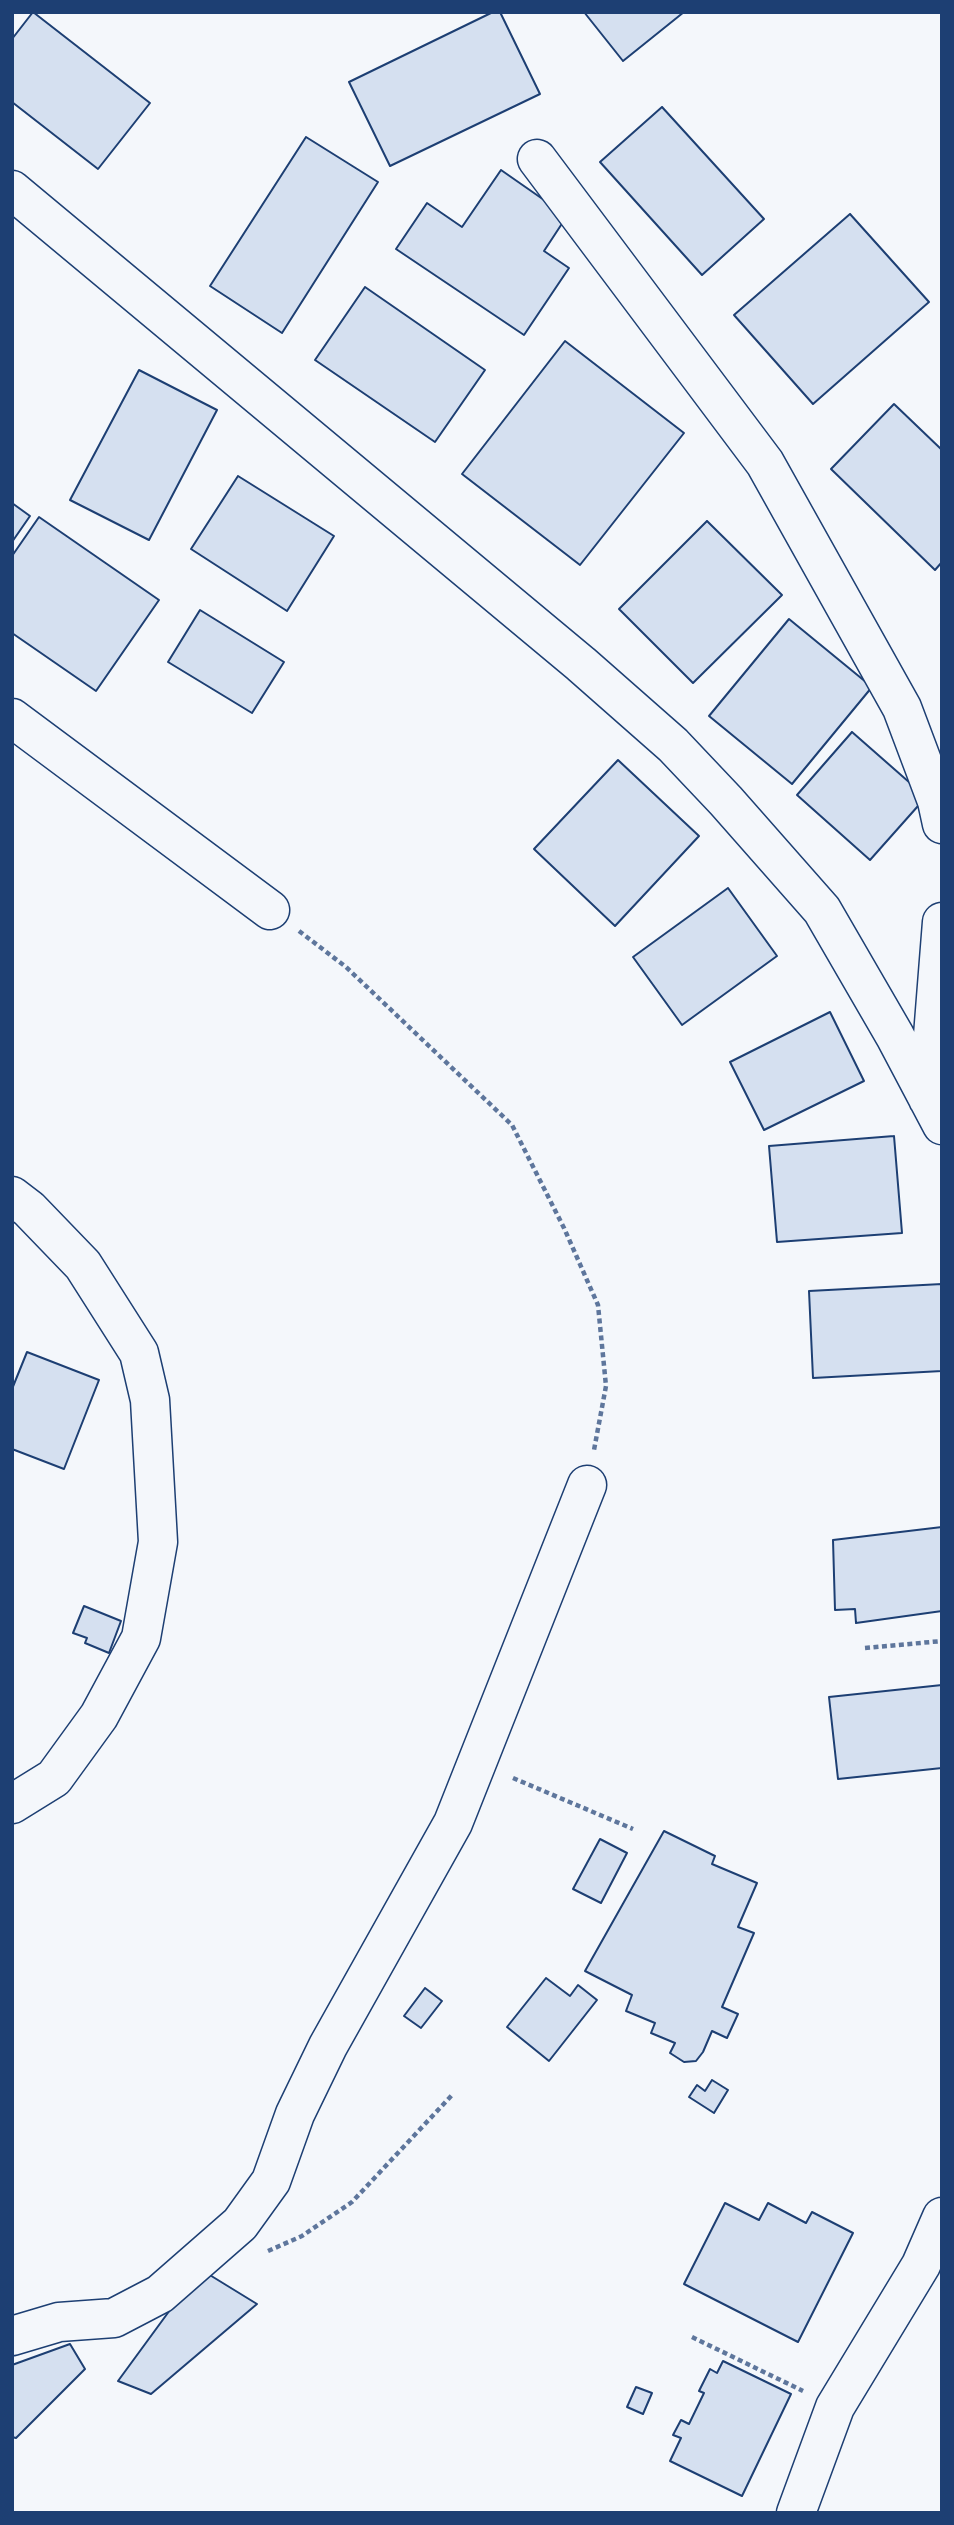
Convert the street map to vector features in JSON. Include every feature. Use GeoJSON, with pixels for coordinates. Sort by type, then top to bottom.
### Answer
{"type":"FeatureCollection","features":[{"type":"Feature","properties":{"kind":"street"},"geometry":{"type":"LineString","coordinates":[[537,159],[765,463],[902,708],[937,801],[942,824]]}},
{"type":"Feature","properties":{"kind":"street"},"geometry":{"type":"LineString","coordinates":[[12,190],[581,664],[673,745],[822,910],[935,1112]]}},
{"type":"Feature","properties":{"kind":"street"},"geometry":{"type":"LineString","coordinates":[[12,718],[270,910]]}},
{"type":"Feature","properties":{"kind":"street"},"geometry":{"type":"LineString","coordinates":[[935,1112],[942,922]]}},
{"type":"Feature","properties":{"kind":"street"},"geometry":{"type":"LineString","coordinates":[[12,1196],[29,1209],[83,1265],[139,1353],[150,1400],[158,1542],[141,1638],[99,1716],[54,1778],[12,1804]]}},
{"type":"Feature","properties":{"kind":"street"},"geometry":{"type":"LineString","coordinates":[[12,2336],[59,2322],[114,2318],[160,2294],[240,2224],[271,2181],[295,2114],[328,2046],[453,1823],[587,1485]]}},
{"type":"Feature","properties":{"kind":"street"},"geometry":{"type":"LineString","coordinates":[[796,2513],[835,2407],[920,2265],[942,2217]]}},
{"type":"Feature","properties":{"kind":"path"},"geometry":{"type":"LineString","coordinates":[[270,910],[346,967],[512,1125],[564,1228],[598,1305],[606,1387],[587,1485]]}},
{"type":"Feature","properties":{"kind":"path"},"geometry":{"type":"LineString","coordinates":[[865,1648],[942,1641]]}},
{"type":"Feature","properties":{"kind":"path"},"geometry":{"type":"LineString","coordinates":[[477,1763],[633,1829]]}},
{"type":"Feature","properties":{"kind":"path"},"geometry":{"type":"LineString","coordinates":[[266,2252],[302,2236],[352,2202],[453,2094]]}},
{"type":"Feature","properties":{"kind":"path"},"geometry":{"type":"LineString","coordinates":[[692,2337],[835,2407]]}},
{"type":"Feature","properties":{"kind":"building"},"geometry":{"type":"Polygon","coordinates":[[[33,12],[150,103],[98,169],[12,102],[12,39],[33,12]]]}},
{"type":"Feature","properties":{"kind":"building"},"geometry":{"type":"Polygon","coordinates":[[[493,12],[500,12],[540,94],[390,166],[349,82],[493,12]]]}},
{"type":"Feature","properties":{"kind":"building"},"geometry":{"type":"Polygon","coordinates":[[[584,12],[684,12],[623,61],[584,12]]]}},
{"type":"Feature","properties":{"kind":"building"},"geometry":{"type":"Polygon","coordinates":[[[662,107],[764,219],[702,275],[600,162],[662,107]]]}},
{"type":"Feature","properties":{"kind":"building"},"geometry":{"type":"Polygon","coordinates":[[[306,137],[378,182],[282,333],[210,286],[306,137]]]}},
{"type":"Feature","properties":{"kind":"building"},"geometry":{"type":"Polygon","coordinates":[[[501,170],[567,216],[544,251],[569,268],[524,335],[396,249],[427,203],[462,227],[501,170]]]}},
{"type":"Feature","properties":{"kind":"building"},"geometry":{"type":"Polygon","coordinates":[[[850,214],[929,302],[813,404],[734,315],[850,214]]]}},
{"type":"Feature","properties":{"kind":"building"},"geometry":{"type":"Polygon","coordinates":[[[365,287],[485,370],[435,442],[315,360],[365,287]]]}},
{"type":"Feature","properties":{"kind":"building"},"geometry":{"type":"Polygon","coordinates":[[[565,341],[684,433],[580,565],[462,474],[565,341]]]}},
{"type":"Feature","properties":{"kind":"building"},"geometry":{"type":"Polygon","coordinates":[[[139,370],[217,410],[149,540],[70,500],[139,370]]]}},
{"type":"Feature","properties":{"kind":"building"},"geometry":{"type":"Polygon","coordinates":[[[894,404],[942,450],[942,562],[935,570],[831,469],[894,404]]]}},
{"type":"Feature","properties":{"kind":"building"},"geometry":{"type":"Polygon","coordinates":[[[238,476],[334,536],[287,611],[191,549],[238,476]]]}},
{"type":"Feature","properties":{"kind":"building"},"geometry":{"type":"Polygon","coordinates":[[[12,503],[30,516],[12,542],[12,503]]]}},
{"type":"Feature","properties":{"kind":"building"},"geometry":{"type":"Polygon","coordinates":[[[39,517],[159,600],[96,691],[12,633],[12,556],[39,517]]]}},
{"type":"Feature","properties":{"kind":"building"},"geometry":{"type":"Polygon","coordinates":[[[707,521],[782,595],[693,683],[619,609],[707,521]]]}},
{"type":"Feature","properties":{"kind":"building"},"geometry":{"type":"Polygon","coordinates":[[[200,610],[284,662],[252,713],[168,662],[200,610]]]}},
{"type":"Feature","properties":{"kind":"building"},"geometry":{"type":"Polygon","coordinates":[[[789,619],[872,687],[792,784],[709,716],[789,619]]]}},
{"type":"Feature","properties":{"kind":"building"},"geometry":{"type":"Polygon","coordinates":[[[852,732],[926,797],[870,860],[797,795],[852,732]]]}},
{"type":"Feature","properties":{"kind":"building"},"geometry":{"type":"Polygon","coordinates":[[[618,760],[699,836],[615,926],[534,849],[618,760]]]}},
{"type":"Feature","properties":{"kind":"building"},"geometry":{"type":"Polygon","coordinates":[[[728,888],[777,956],[682,1025],[633,957],[728,888]]]}},
{"type":"Feature","properties":{"kind":"building"},"geometry":{"type":"Polygon","coordinates":[[[830,1012],[864,1081],[764,1130],[730,1062],[830,1012]]]}},
{"type":"Feature","properties":{"kind":"building"},"geometry":{"type":"Polygon","coordinates":[[[894,1136],[902,1233],[777,1242],[769,1146],[894,1136]]]}},
{"type":"Feature","properties":{"kind":"building"},"geometry":{"type":"Polygon","coordinates":[[[942,1284],[942,1371],[813,1378],[809,1291],[942,1284]]]}},
{"type":"Feature","properties":{"kind":"building"},"geometry":{"type":"Polygon","coordinates":[[[27,1352],[99,1380],[64,1469],[12,1449],[12,1389],[27,1352]]]}},
{"type":"Feature","properties":{"kind":"building"},"geometry":{"type":"Polygon","coordinates":[[[942,1527],[942,1611],[856,1623],[855,1609],[835,1610],[833,1540],[942,1527]]]}},
{"type":"Feature","properties":{"kind":"building"},"geometry":{"type":"Polygon","coordinates":[[[84,1606],[121,1621],[109,1653],[85,1643],[87,1638],[73,1633],[84,1606]]]}},
{"type":"Feature","properties":{"kind":"building"},"geometry":{"type":"Polygon","coordinates":[[[942,1685],[942,1768],[838,1779],[829,1697],[942,1685]]]}},
{"type":"Feature","properties":{"kind":"building"},"geometry":{"type":"Polygon","coordinates":[[[664,1831],[715,1856],[712,1864],[757,1883],[738,1927],[754,1933],[722,2007],[738,2014],[727,2038],[712,2031],[696,2061],[684,2062],[670,2053],[675,2043],[651,2033],[655,2023],[626,2011],[632,1995],[585,1971],[664,1831]]]}},
{"type":"Feature","properties":{"kind":"building"},"geometry":{"type":"Polygon","coordinates":[[[600,1839],[627,1853],[601,1903],[573,1889],[600,1839]]]}},
{"type":"Feature","properties":{"kind":"building"},"geometry":{"type":"Polygon","coordinates":[[[546,1978],[570,1996],[578,1985],[597,2000],[549,2061],[507,2027],[546,1978]]]}},
{"type":"Feature","properties":{"kind":"building"},"geometry":{"type":"Polygon","coordinates":[[[425,1988],[442,2001],[421,2028],[404,2016],[425,1988]]]}},
{"type":"Feature","properties":{"kind":"building"},"geometry":{"type":"Polygon","coordinates":[[[712,2080],[728,2090],[714,2113],[689,2097],[697,2085],[705,2091],[712,2080]]]}},
{"type":"Feature","properties":{"kind":"building"},"geometry":{"type":"Polygon","coordinates":[[[725,2203],[759,2220],[768,2203],[806,2223],[812,2212],[853,2233],[798,2342],[684,2284],[725,2203]]]}},
{"type":"Feature","properties":{"kind":"building"},"geometry":{"type":"Polygon","coordinates":[[[200,2269],[257,2304],[151,2394],[118,2381],[200,2269]]]}},
{"type":"Feature","properties":{"kind":"building"},"geometry":{"type":"Polygon","coordinates":[[[70,2344],[85,2369],[16,2438],[12,2437],[12,2365],[70,2344]]]}},
{"type":"Feature","properties":{"kind":"building"},"geometry":{"type":"Polygon","coordinates":[[[723,2361],[791,2394],[742,2496],[670,2461],[681,2438],[673,2435],[681,2420],[689,2424],[704,2393],[699,2391],[710,2369],[717,2373],[723,2361]]]}},
{"type":"Feature","properties":{"kind":"building"},"geometry":{"type":"Polygon","coordinates":[[[636,2387],[652,2393],[643,2414],[627,2407],[636,2387]]]}}]}
